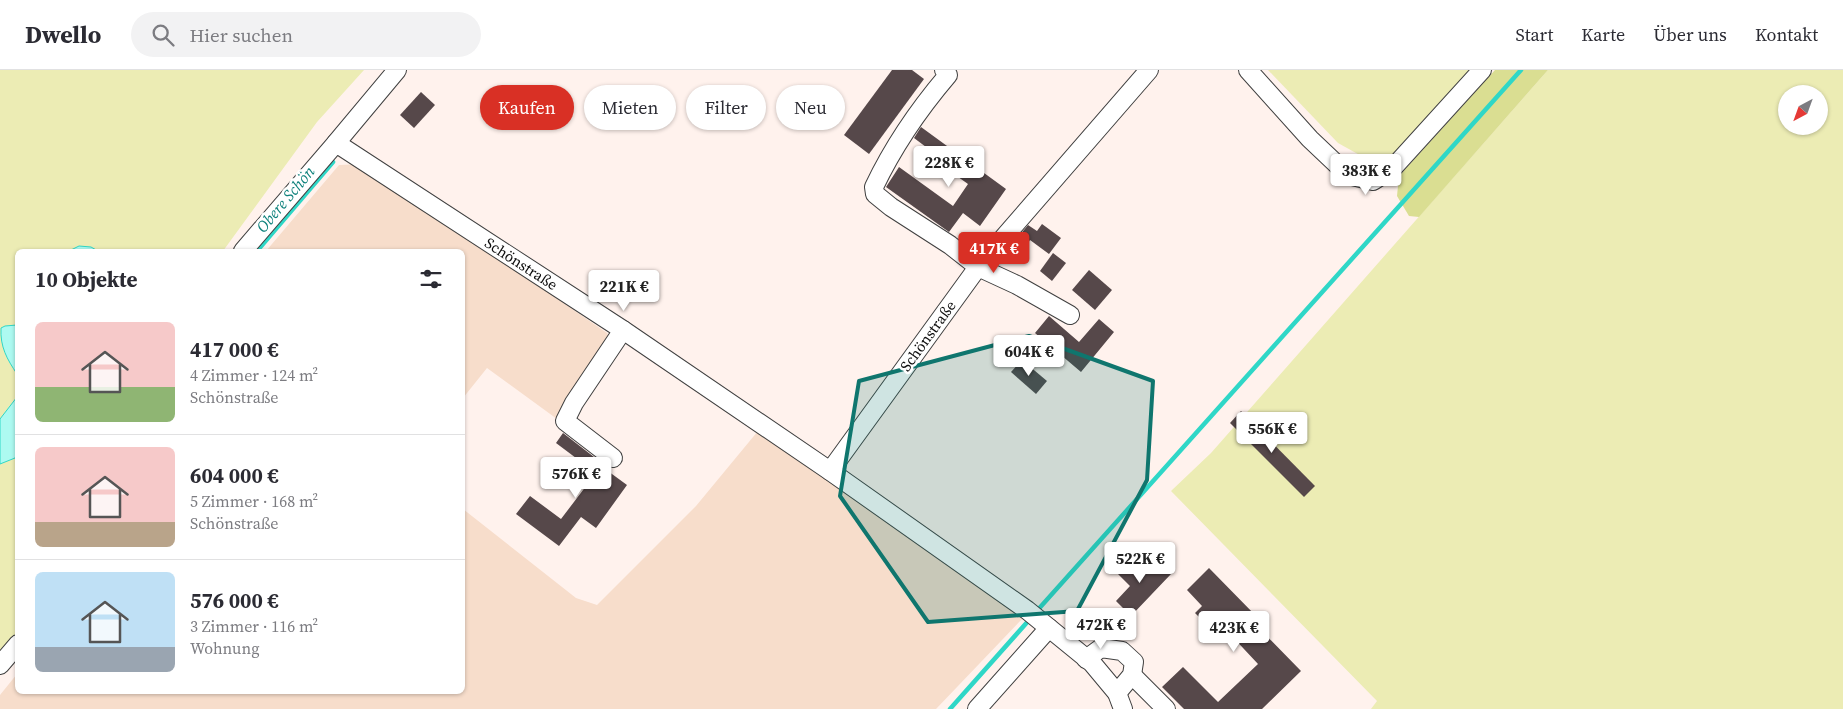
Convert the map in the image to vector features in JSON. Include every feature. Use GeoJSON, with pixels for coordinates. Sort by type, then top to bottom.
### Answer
{"type":"FeatureCollection","features":[{"type":"Feature","properties":{"kind":"street"},"geometry":{"type":"LineString","coordinates":[[245,249],[397,70]]}},
{"type":"Feature","properties":{"kind":"street"},"geometry":{"type":"LineString","coordinates":[[944,70],[948,75],[930,95],[899,144],[889,155],[874,187],[875,194],[891,207],[950,245],[978,267],[1017,285],[1070,315]]}},
{"type":"Feature","properties":{"kind":"street","name":"Schönstraße"},"geometry":{"type":"LineString","coordinates":[[830,471],[978,267],[1148,70]]}},
{"type":"Feature","properties":{"kind":"street"},"geometry":{"type":"LineString","coordinates":[[1248,70],[1310,139],[1348,175],[1373,181],[1392,169],[1482,70]]}},
{"type":"Feature","properties":{"kind":"street","name":"Schönstraße"},"geometry":{"type":"LineString","coordinates":[[336,143],[623,330],[830,471],[1027,610],[1086,658],[1120,701]]}},
{"type":"Feature","properties":{"kind":"street"},"geometry":{"type":"LineString","coordinates":[[613,458],[565,421],[574,403],[623,330]]}},
{"type":"Feature","properties":{"kind":"street"},"geometry":{"type":"LineString","coordinates":[[977,709],[1045,625]]}},
{"type":"Feature","properties":{"kind":"street"},"geometry":{"type":"LineString","coordinates":[[0,664],[15,647]]}},
{"type":"Feature","properties":{"kind":"street"},"geometry":{"type":"LineString","coordinates":[[1086,658],[1101,648],[1122,651],[1134,662],[1132,675],[1120,701]]}},
{"type":"Feature","properties":{"kind":"street"},"geometry":{"type":"LineString","coordinates":[[1132,675],[1166,709]]}},
{"type":"Feature","properties":{"kind":"highlighted area"},"geometry":{"type":"Polygon","coordinates":[[[1029,336],[1153,381],[1147,480],[1077,611],[928,622],[840,496],[859,381],[1029,336]]]}},
{"type":"Feature","properties":{"kind":"shaded area"},"geometry":{"type":"Polygon","coordinates":[[[362,164],[607,333],[611,341],[557,419],[487,368],[465,396],[465,249],[268,249],[339,165],[362,164]]]}},
{"type":"Feature","properties":{"kind":"shaded area"},"geometry":{"type":"Polygon","coordinates":[[[758,431],[1024,617],[936,709],[0,709],[0,695],[15,676],[15,694],[465,694],[465,511],[576,598],[597,605],[696,506],[758,431]]]}},
{"type":"Feature","properties":{"kind":"green space"},"geometry":{"type":"Polygon","coordinates":[[[0,70],[364,70],[317,122],[224,249],[15,249],[15,638],[0,656],[0,70]]]}},
{"type":"Feature","properties":{"kind":"green space"},"geometry":{"type":"Polygon","coordinates":[[[1268,70],[1472,70],[1383,168],[1338,143],[1268,70]]]}},
{"type":"Feature","properties":{"kind":"green space"},"geometry":{"type":"Polygon","coordinates":[[[1495,70],[1548,70],[1419,217],[1409,216],[1397,196],[1399,176],[1495,70]]]}},
{"type":"Feature","properties":{"kind":"green space"},"geometry":{"type":"Polygon","coordinates":[[[1548,70],[1843,70],[1843,709],[1371,709],[1377,701],[1171,491],[1211,453],[1548,70]]]}},
{"type":"Feature","properties":{"kind":"water"},"geometry":{"type":"Polygon","coordinates":[[[79,246],[94,249],[73,249],[79,246]]]}},
{"type":"Feature","properties":{"kind":"water"},"geometry":{"type":"Polygon","coordinates":[[[15,325],[15,371],[5,352],[2,341],[1,328],[15,325]]]}},
{"type":"Feature","properties":{"kind":"water"},"geometry":{"type":"Polygon","coordinates":[[[15,400],[15,458],[0,464],[0,419],[15,400]]]}},
{"type":"Feature","properties":{"kind":"building"},"geometry":{"type":"Polygon","coordinates":[[[892,70],[912,70],[924,79],[869,154],[844,135],[892,70]]]}},
{"type":"Feature","properties":{"kind":"building"},"geometry":{"type":"Polygon","coordinates":[[[421,92],[435,105],[414,128],[400,115],[421,92]]]}},
{"type":"Feature","properties":{"kind":"building"},"geometry":{"type":"Polygon","coordinates":[[[921,127],[1006,189],[980,226],[963,213],[949,232],[886,187],[899,167],[953,206],[968,184],[947,169],[950,165],[914,138],[921,127]]]}},
{"type":"Feature","properties":{"kind":"building"},"geometry":{"type":"Polygon","coordinates":[[[1042,224],[1061,238],[1049,254],[1030,240],[1028,243],[1019,236],[1028,225],[1037,231],[1042,224]]]}},
{"type":"Feature","properties":{"kind":"building"},"geometry":{"type":"Polygon","coordinates":[[[1053,253],[1066,263],[1052,281],[1040,271],[1053,253]]]}},
{"type":"Feature","properties":{"kind":"building"},"geometry":{"type":"Polygon","coordinates":[[[1089,270],[1112,290],[1095,310],[1072,290],[1089,270]]]}},
{"type":"Feature","properties":{"kind":"building"},"geometry":{"type":"Polygon","coordinates":[[[1049,316],[1079,342],[1099,319],[1114,332],[1081,372],[1035,333],[1049,316]]]}},
{"type":"Feature","properties":{"kind":"building"},"geometry":{"type":"Polygon","coordinates":[[[1022,360],[1047,381],[1036,394],[1011,372],[1022,360]]]}},
{"type":"Feature","properties":{"kind":"building"},"geometry":{"type":"Polygon","coordinates":[[[1241,411],[1315,486],[1304,497],[1230,423],[1241,411]]]}},
{"type":"Feature","properties":{"kind":"building"},"geometry":{"type":"Polygon","coordinates":[[[563,433],[603,464],[601,466],[627,485],[596,528],[581,517],[559,546],[516,514],[530,496],[561,519],[596,473],[556,443],[563,433]]]}},
{"type":"Feature","properties":{"kind":"building"},"geometry":{"type":"Polygon","coordinates":[[[1132,558],[1145,571],[1156,560],[1171,574],[1131,616],[1116,601],[1130,586],[1118,574],[1132,558]]]}},
{"type":"Feature","properties":{"kind":"building"},"geometry":{"type":"Polygon","coordinates":[[[1209,568],[1257,617],[1252,621],[1301,671],[1262,709],[1184,709],[1162,687],[1183,667],[1218,702],[1258,664],[1229,633],[1222,640],[1195,613],[1202,606],[1187,590],[1209,568]]]}},
{"type":"Feature","properties":{"kind":"waterway"},"geometry":{"type":"LineString","coordinates":[[1035,613],[1521,70]]}},
{"type":"Feature","properties":{"kind":"waterway","name":"Obere Schön"},"geometry":{"type":"LineString","coordinates":[[259,249],[333,162]]}},
{"type":"Feature","properties":{"kind":"waterway"},"geometry":{"type":"LineString","coordinates":[[950,709],[1030,619]]}}]}
